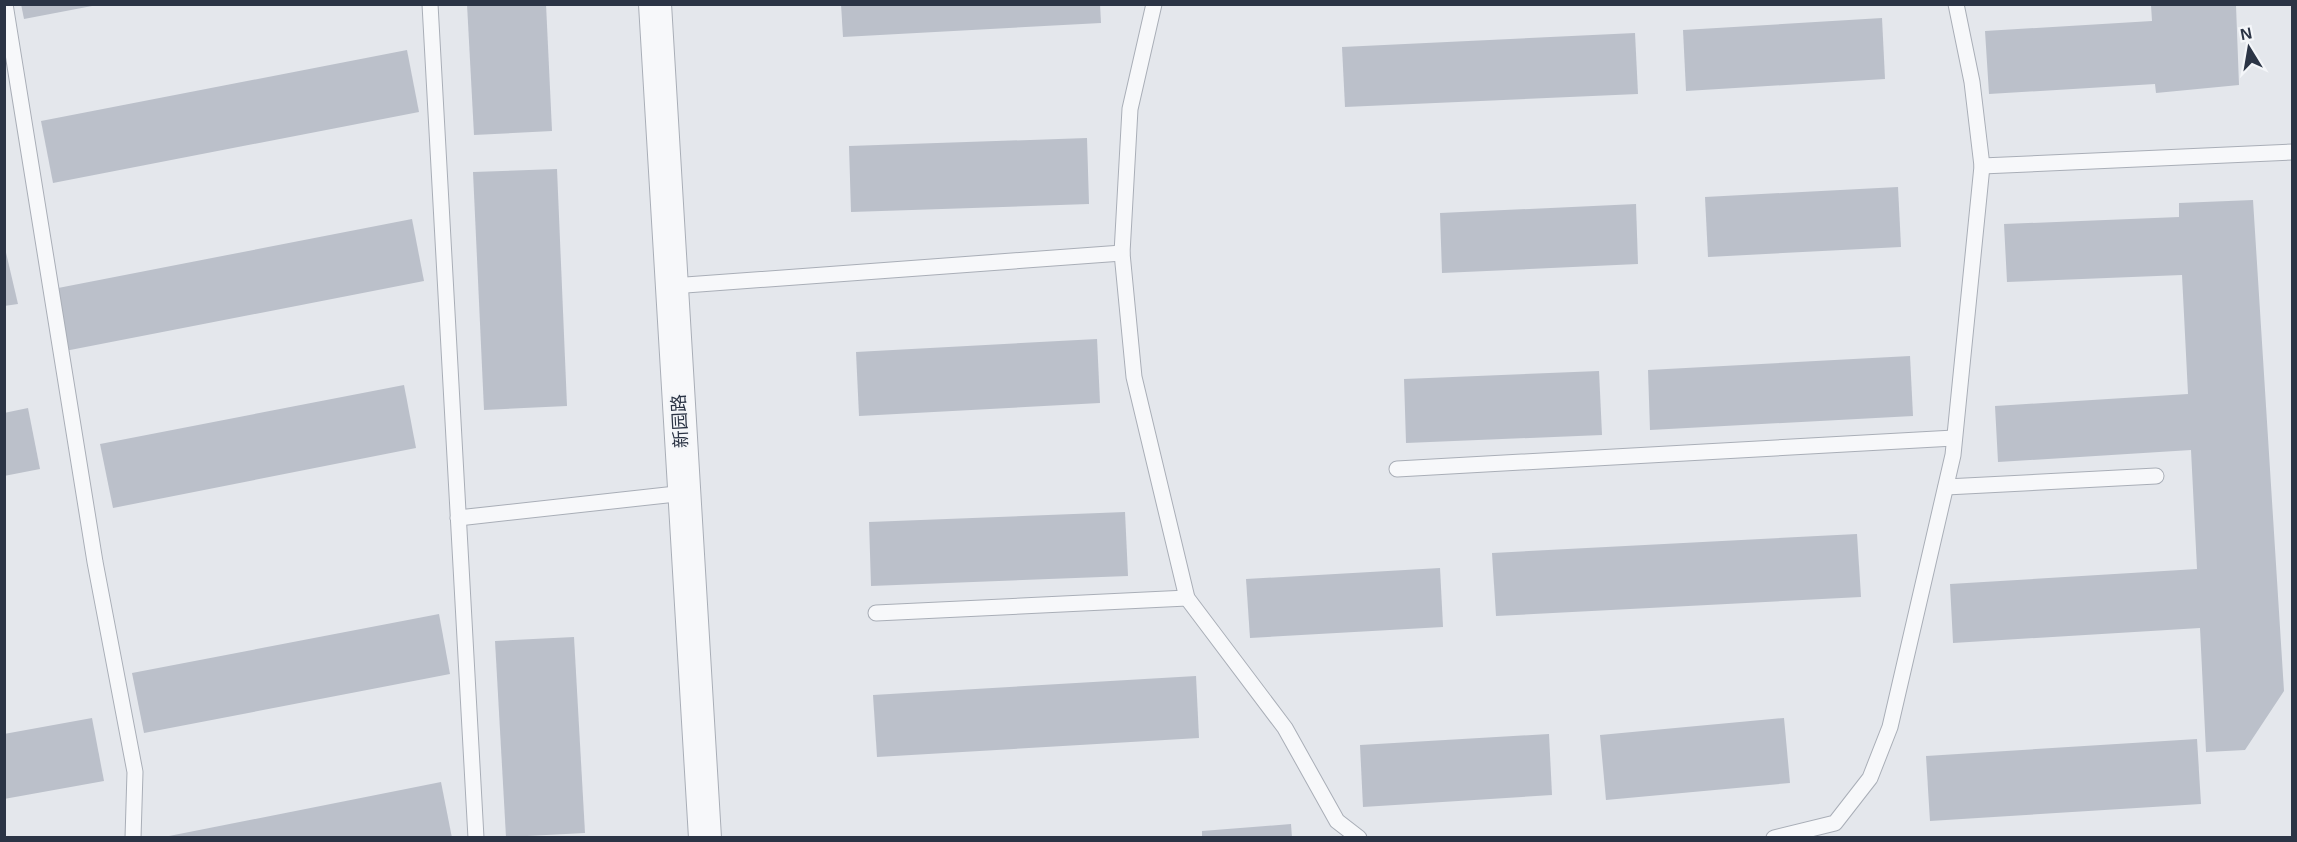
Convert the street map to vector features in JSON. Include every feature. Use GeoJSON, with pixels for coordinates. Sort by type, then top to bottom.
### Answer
{"type":"FeatureCollection","features":[{"type":"Feature","properties":{"kind":"street","name":"新园路"},"geometry":{"type":"LineString","coordinates":[[655,4],[705,837]]}},
{"type":"Feature","properties":{"kind":"lane"},"geometry":{"type":"LineString","coordinates":[[5,4],[95,562],[135,772],[133,837]]}},
{"type":"Feature","properties":{"kind":"lane"},"geometry":{"type":"LineString","coordinates":[[430,4],[476,837]]}},
{"type":"Feature","properties":{"kind":"lane"},"geometry":{"type":"LineString","coordinates":[[1154,4],[1130,109],[1122,253],[1134,377],[1187,598],[1285,728],[1337,821],[1359,837]]}},
{"type":"Feature","properties":{"kind":"lane"},"geometry":{"type":"LineString","coordinates":[[1774,837],[1835,823],[1870,778],[1890,727],[1946,487],[1954,438],[1982,166],[1972,82],[1956,4]]}},
{"type":"Feature","properties":{"kind":"lane"},"geometry":{"type":"LineString","coordinates":[[1982,166],[2292,152]]}},
{"type":"Feature","properties":{"kind":"lane"},"geometry":{"type":"LineString","coordinates":[[672,286],[1122,253]]}},
{"type":"Feature","properties":{"kind":"lane"},"geometry":{"type":"LineString","coordinates":[[1397,469],[1954,438]]}},
{"type":"Feature","properties":{"kind":"lane"},"geometry":{"type":"LineString","coordinates":[[1946,487],[2156,476]]}},
{"type":"Feature","properties":{"kind":"lane"},"geometry":{"type":"LineString","coordinates":[[459,518],[684,493]]}},
{"type":"Feature","properties":{"kind":"lane"},"geometry":{"type":"LineString","coordinates":[[876,613],[1187,598]]}},
{"type":"Feature","properties":{"kind":"building"},"geometry":{"type":"Polygon","coordinates":[[[21,4],[92,4],[92,6],[24,19],[21,4]]]}},
{"type":"Feature","properties":{"kind":"building"},"geometry":{"type":"Polygon","coordinates":[[[467,4],[546,4],[552,131],[474,135],[467,4]]]}},
{"type":"Feature","properties":{"kind":"building"},"geometry":{"type":"Polygon","coordinates":[[[841,4],[1100,4],[1101,23],[843,37],[841,4]]]}},
{"type":"Feature","properties":{"kind":"building"},"geometry":{"type":"Polygon","coordinates":[[[2151,5],[2236,5],[2239,85],[2156,93],[2155,84],[1989,94],[1985,31],[2152,21],[2151,5]]]}},
{"type":"Feature","properties":{"kind":"building"},"geometry":{"type":"Polygon","coordinates":[[[1882,18],[1885,79],[1686,91],[1683,30],[1882,18]]]}},
{"type":"Feature","properties":{"kind":"building"},"geometry":{"type":"Polygon","coordinates":[[[1635,33],[1638,94],[1345,107],[1342,47],[1635,33]]]}},
{"type":"Feature","properties":{"kind":"building"},"geometry":{"type":"Polygon","coordinates":[[[407,50],[419,112],[53,183],[41,121],[407,50]]]}},
{"type":"Feature","properties":{"kind":"building"},"geometry":{"type":"Polygon","coordinates":[[[1087,138],[1089,204],[851,212],[849,146],[1087,138]]]}},
{"type":"Feature","properties":{"kind":"building"},"geometry":{"type":"Polygon","coordinates":[[[557,169],[567,406],[484,410],[473,172],[557,169]]]}},
{"type":"Feature","properties":{"kind":"building"},"geometry":{"type":"Polygon","coordinates":[[[1898,187],[1901,247],[1708,257],[1705,197],[1898,187]]]}},
{"type":"Feature","properties":{"kind":"building"},"geometry":{"type":"Polygon","coordinates":[[[2253,200],[2284,691],[2245,750],[2206,752],[2200,628],[1953,643],[1950,584],[2197,569],[2191,450],[1998,462],[1995,406],[2188,394],[2182,275],[2007,282],[2004,224],[2179,217],[2179,203],[2253,200]]]}},
{"type":"Feature","properties":{"kind":"building"},"geometry":{"type":"Polygon","coordinates":[[[1636,204],[1638,264],[1442,273],[1440,213],[1636,204]]]}},
{"type":"Feature","properties":{"kind":"building"},"geometry":{"type":"Polygon","coordinates":[[[412,219],[424,281],[65,351],[53,289],[412,219]]]}},
{"type":"Feature","properties":{"kind":"building"},"geometry":{"type":"Polygon","coordinates":[[[4,244],[18,304],[4,306],[4,244]]]}},
{"type":"Feature","properties":{"kind":"building"},"geometry":{"type":"Polygon","coordinates":[[[1097,339],[1100,403],[859,416],[856,352],[1097,339]]]}},
{"type":"Feature","properties":{"kind":"building"},"geometry":{"type":"Polygon","coordinates":[[[1910,356],[1913,416],[1650,430],[1648,370],[1910,356]]]}},
{"type":"Feature","properties":{"kind":"building"},"geometry":{"type":"Polygon","coordinates":[[[1599,371],[1602,435],[1406,443],[1404,379],[1599,371]]]}},
{"type":"Feature","properties":{"kind":"building"},"geometry":{"type":"Polygon","coordinates":[[[404,385],[416,448],[113,508],[100,444],[404,385]]]}},
{"type":"Feature","properties":{"kind":"building"},"geometry":{"type":"Polygon","coordinates":[[[28,408],[40,469],[4,476],[4,413],[28,408]]]}},
{"type":"Feature","properties":{"kind":"building"},"geometry":{"type":"Polygon","coordinates":[[[1125,512],[1128,576],[871,586],[869,522],[1125,512]]]}},
{"type":"Feature","properties":{"kind":"building"},"geometry":{"type":"Polygon","coordinates":[[[1857,534],[1861,597],[1496,616],[1492,553],[1857,534]]]}},
{"type":"Feature","properties":{"kind":"building"},"geometry":{"type":"Polygon","coordinates":[[[1440,568],[1443,627],[1250,638],[1246,579],[1440,568]]]}},
{"type":"Feature","properties":{"kind":"building"},"geometry":{"type":"Polygon","coordinates":[[[439,614],[450,674],[144,733],[132,673],[439,614]]]}},
{"type":"Feature","properties":{"kind":"building"},"geometry":{"type":"Polygon","coordinates":[[[574,637],[585,833],[506,837],[495,641],[574,637]]]}},
{"type":"Feature","properties":{"kind":"building"},"geometry":{"type":"Polygon","coordinates":[[[1196,676],[1199,738],[877,757],[873,695],[1196,676]]]}},
{"type":"Feature","properties":{"kind":"building"},"geometry":{"type":"Polygon","coordinates":[[[92,718],[104,781],[4,799],[4,734],[92,718]]]}},
{"type":"Feature","properties":{"kind":"building"},"geometry":{"type":"Polygon","coordinates":[[[1784,718],[1790,783],[1606,800],[1600,735],[1784,718]]]}},
{"type":"Feature","properties":{"kind":"building"},"geometry":{"type":"Polygon","coordinates":[[[1549,734],[1552,795],[1363,807],[1360,745],[1549,734]]]}},
{"type":"Feature","properties":{"kind":"building"},"geometry":{"type":"Polygon","coordinates":[[[2197,739],[2201,804],[1930,821],[1926,756],[2197,739]]]}},
{"type":"Feature","properties":{"kind":"building"},"geometry":{"type":"Polygon","coordinates":[[[441,782],[452,838],[169,838],[169,836],[441,782]]]}},
{"type":"Feature","properties":{"kind":"building"},"geometry":{"type":"Polygon","coordinates":[[[1291,824],[1292,838],[1202,838],[1202,831],[1291,824]]]}}]}
